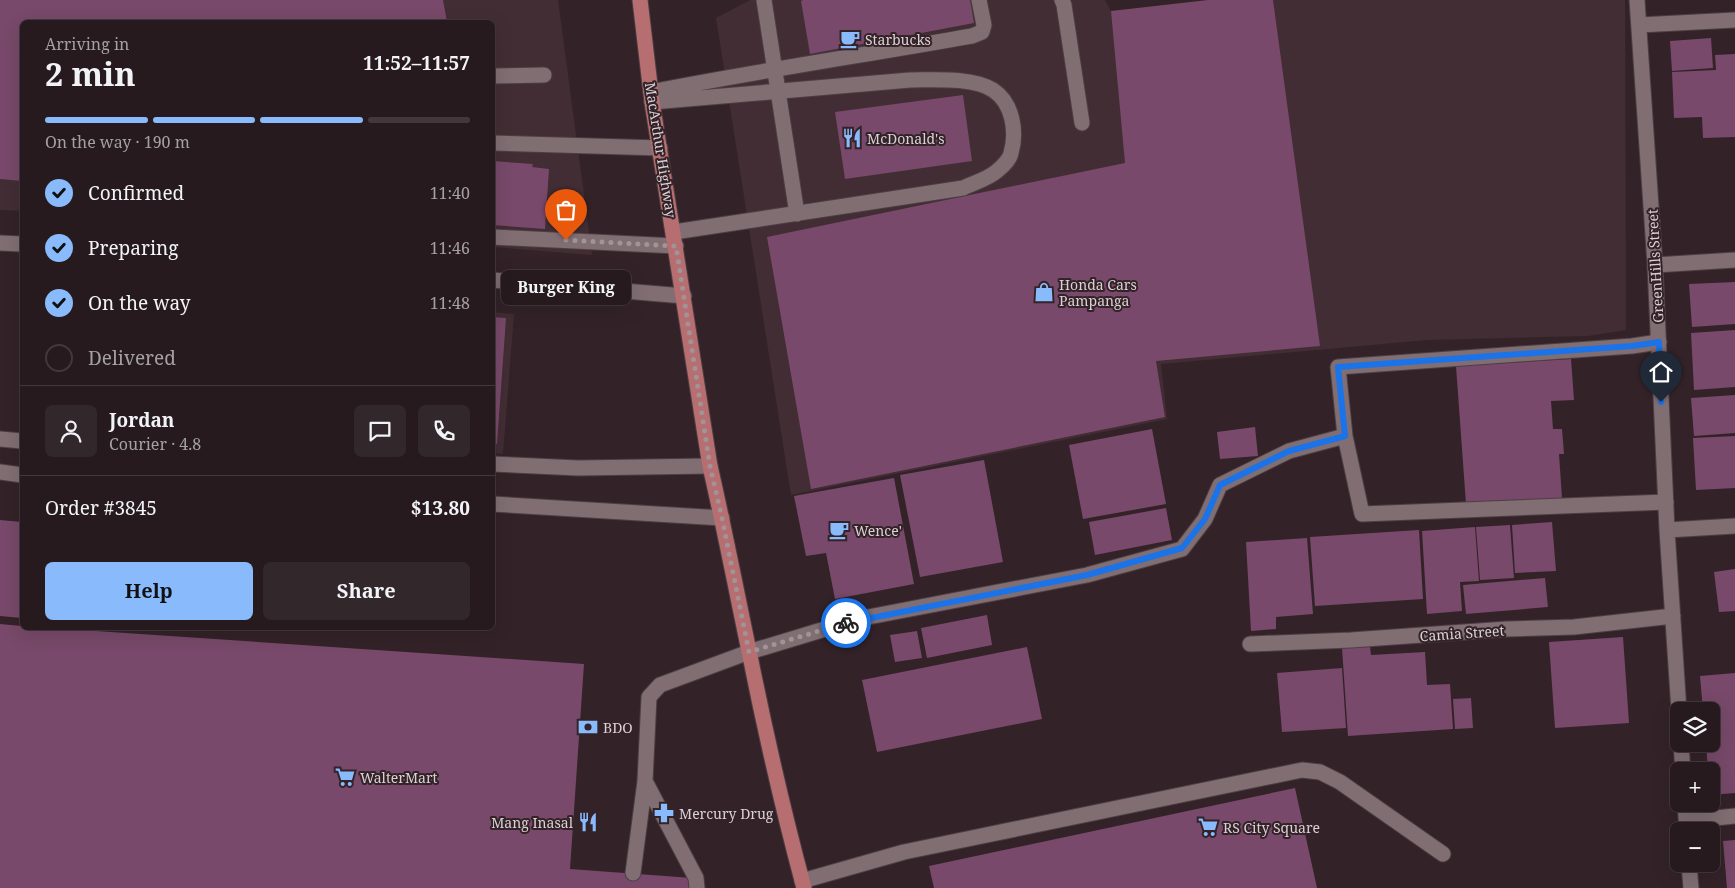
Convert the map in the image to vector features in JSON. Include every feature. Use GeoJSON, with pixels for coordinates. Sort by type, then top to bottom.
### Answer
{"type":"FeatureCollection","features":[{"type":"Feature","properties":{"kind":"highway","name":"MacArthur Highway"},"geometry":{"type":"LineString","coordinates":[[640,0],[651,97],[710,466],[781,798],[803,885]]}},
{"type":"Feature","properties":{"kind":"street"},"geometry":{"type":"LineString","coordinates":[[764,0],[797,214]]}},
{"type":"Feature","properties":{"kind":"street"},"geometry":{"type":"LineString","coordinates":[[651,97],[730,76],[776,70],[972,36],[982,32],[984,25],[980,0]]}},
{"type":"Feature","properties":{"kind":"street"},"geometry":{"type":"LineString","coordinates":[[1062,0],[1082,124]]}},
{"type":"Feature","properties":{"kind":"street","name":"GreenHills Street"},"geometry":{"type":"LineString","coordinates":[[1636,0],[1655,265],[1667,530],[1678,702]]}},
{"type":"Feature","properties":{"kind":"street"},"geometry":{"type":"LineString","coordinates":[[1639,25],[1735,20]]}},
{"type":"Feature","properties":{"kind":"street"},"geometry":{"type":"LineString","coordinates":[[495,76],[544,74]]}},
{"type":"Feature","properties":{"kind":"street"},"geometry":{"type":"LineString","coordinates":[[495,237],[675,239],[797,214],[962,188],[997,172],[1011,155],[1014,127],[1008,104],[993,90],[971,82],[910,80],[779,91],[651,97]]}},
{"type":"Feature","properties":{"kind":"street"},"geometry":{"type":"LineString","coordinates":[[495,143],[660,148]]}},
{"type":"Feature","properties":{"kind":"street"},"geometry":{"type":"LineString","coordinates":[[0,243],[20,244]]}},
{"type":"Feature","properties":{"kind":"street"},"geometry":{"type":"LineString","coordinates":[[1655,265],[1735,260]]}},
{"type":"Feature","properties":{"kind":"street"},"geometry":{"type":"LineString","coordinates":[[495,280],[684,296]]}},
{"type":"Feature","properties":{"kind":"street"},"geometry":{"type":"LineString","coordinates":[[1659,342],[1632,346],[1338,367],[1345,436],[1362,514],[1666,502]]}},
{"type":"Feature","properties":{"kind":"street"},"geometry":{"type":"LineString","coordinates":[[633,873],[645,781],[649,697],[660,685],[749,652],[858,620],[1087,575],[1182,548],[1205,519],[1220,485],[1289,451],[1345,436]]}},
{"type":"Feature","properties":{"kind":"street"},"geometry":{"type":"LineString","coordinates":[[0,439],[20,441]]}},
{"type":"Feature","properties":{"kind":"street"},"geometry":{"type":"LineString","coordinates":[[495,464],[578,468],[710,466]]}},
{"type":"Feature","properties":{"kind":"street"},"geometry":{"type":"LineString","coordinates":[[0,472],[20,475]]}},
{"type":"Feature","properties":{"kind":"street"},"geometry":{"type":"LineString","coordinates":[[495,504],[722,518]]}},
{"type":"Feature","properties":{"kind":"street"},"geometry":{"type":"LineString","coordinates":[[1667,530],[1735,526]]}},
{"type":"Feature","properties":{"kind":"street","name":"Camia Street"},"geometry":{"type":"LineString","coordinates":[[1250,644],[1507,629],[1574,627],[1673,616]]}},
{"type":"Feature","properties":{"kind":"street"},"geometry":{"type":"LineString","coordinates":[[803,885],[904,852],[1302,770],[1320,772],[1340,782],[1443,854]]}},
{"type":"Feature","properties":{"kind":"street"},"geometry":{"type":"LineString","coordinates":[[645,781],[696,878],[697,888]]}},
{"type":"Feature","properties":{"kind":"street"},"geometry":{"type":"LineString","coordinates":[[1706,822],[1735,816]]}},
{"type":"Feature","properties":{"kind":"street"},"geometry":{"type":"LineString","coordinates":[[1690,872],[1691,888]]}},
{"type":"Feature","properties":{"kind":"shaded area"},"geometry":{"type":"Polygon","coordinates":[[[0,0],[558,0],[592,255],[495,247],[495,20],[20,20],[20,211],[0,210],[0,0]]]}},
{"type":"Feature","properties":{"kind":"shaded area"},"geometry":{"type":"Polygon","coordinates":[[[750,0],[1105,0],[1111,11],[1267,0],[1625,0],[1626,330],[1588,336],[1426,340],[1161,364],[1167,419],[791,495],[716,18],[750,0]]]}},
{"type":"Feature","properties":{"kind":"shaded area"},"geometry":{"type":"Polygon","coordinates":[[[495,312],[514,314],[503,454],[495,453],[495,312]]]}},
{"type":"Feature","properties":{"kind":"building"},"geometry":{"type":"Polygon","coordinates":[[[0,0],[443,0],[447,20],[20,20],[20,181],[0,179],[0,0]]]}},
{"type":"Feature","properties":{"kind":"building","name":"Starbucks"},"geometry":{"type":"Polygon","coordinates":[[[970,0],[974,23],[810,54],[801,1],[970,0]]]}},
{"type":"Feature","properties":{"kind":"building","name":"Honda Cars Pampanga"},"geometry":{"type":"Polygon","coordinates":[[[1208,0],[1273,0],[1320,346],[1156,361],[1165,417],[811,489],[767,237],[1125,163],[1111,11],[1208,0]]]}},
{"type":"Feature","properties":{"kind":"building"},"geometry":{"type":"Polygon","coordinates":[[[1711,38],[1713,68],[1672,71],[1670,41],[1711,38]]]}},
{"type":"Feature","properties":{"kind":"building"},"geometry":{"type":"Polygon","coordinates":[[[1735,54],[1735,137],[1703,138],[1702,117],[1674,118],[1672,72],[1716,70],[1715,55],[1735,54]]]}},
{"type":"Feature","properties":{"kind":"building"},"geometry":{"type":"Polygon","coordinates":[[[963,95],[972,161],[845,179],[835,112],[963,95]]]}},
{"type":"Feature","properties":{"kind":"building"},"geometry":{"type":"Polygon","coordinates":[[[495,161],[533,164],[532,167],[549,169],[545,229],[495,225],[495,161]]]}},
{"type":"Feature","properties":{"kind":"building"},"geometry":{"type":"Polygon","coordinates":[[[1735,282],[1735,324],[1692,327],[1689,284],[1735,282]]]}},
{"type":"Feature","properties":{"kind":"building"},"geometry":{"type":"Polygon","coordinates":[[[495,317],[506,318],[497,444],[495,444],[495,317]]]}},
{"type":"Feature","properties":{"kind":"building"},"geometry":{"type":"Polygon","coordinates":[[[1735,330],[1735,387],[1694,390],[1691,333],[1735,330]]]}},
{"type":"Feature","properties":{"kind":"building"},"geometry":{"type":"Polygon","coordinates":[[[1571,359],[1574,400],[1551,401],[1553,429],[1562,429],[1564,454],[1559,454],[1562,498],[1466,504],[1456,366],[1571,359]]]}},
{"type":"Feature","properties":{"kind":"building"},"geometry":{"type":"Polygon","coordinates":[[[1735,395],[1735,433],[1694,436],[1691,398],[1735,395]]]}},
{"type":"Feature","properties":{"kind":"building"},"geometry":{"type":"Polygon","coordinates":[[[1255,427],[1258,456],[1220,459],[1217,432],[1255,427]]]}},
{"type":"Feature","properties":{"kind":"building"},"geometry":{"type":"Polygon","coordinates":[[[1152,429],[1166,504],[1083,519],[1069,445],[1152,429]]]}},
{"type":"Feature","properties":{"kind":"building"},"geometry":{"type":"Polygon","coordinates":[[[1735,436],[1735,488],[1696,490],[1693,438],[1735,436]]]}},
{"type":"Feature","properties":{"kind":"building"},"geometry":{"type":"Polygon","coordinates":[[[984,460],[1003,562],[920,577],[900,475],[984,460]]]}},
{"type":"Feature","properties":{"kind":"building"},"geometry":{"type":"Polygon","coordinates":[[[894,478],[914,584],[835,599],[826,553],[806,556],[794,496],[894,478]]]}},
{"type":"Feature","properties":{"kind":"building"},"geometry":{"type":"Polygon","coordinates":[[[1166,508],[1172,540],[1095,555],[1089,522],[1166,508]]]}},
{"type":"Feature","properties":{"kind":"building"},"geometry":{"type":"Polygon","coordinates":[[[0,520],[20,522],[20,618],[0,616],[0,520]]]}},
{"type":"Feature","properties":{"kind":"building"},"geometry":{"type":"Polygon","coordinates":[[[1552,522],[1556,571],[1515,573],[1512,525],[1552,522]]]}},
{"type":"Feature","properties":{"kind":"building"},"geometry":{"type":"Polygon","coordinates":[[[1510,525],[1514,578],[1480,580],[1476,527],[1510,525]]]}},
{"type":"Feature","properties":{"kind":"building"},"geometry":{"type":"Polygon","coordinates":[[[1475,527],[1479,581],[1460,582],[1462,611],[1427,614],[1422,531],[1475,527]]]}},
{"type":"Feature","properties":{"kind":"building"},"geometry":{"type":"Polygon","coordinates":[[[1419,530],[1423,599],[1315,606],[1310,537],[1419,530]]]}},
{"type":"Feature","properties":{"kind":"building"},"geometry":{"type":"Polygon","coordinates":[[[1307,538],[1313,614],[1276,617],[1276,629],[1251,631],[1246,542],[1307,538]]]}},
{"type":"Feature","properties":{"kind":"building"},"geometry":{"type":"Polygon","coordinates":[[[1735,569],[1735,611],[1719,612],[1714,572],[1735,569]]]}},
{"type":"Feature","properties":{"kind":"building"},"geometry":{"type":"Polygon","coordinates":[[[1545,578],[1548,607],[1466,614],[1463,585],[1545,578]]]}},
{"type":"Feature","properties":{"kind":"building"},"geometry":{"type":"Polygon","coordinates":[[[987,615],[992,645],[927,658],[921,628],[987,615]]]}},
{"type":"Feature","properties":{"kind":"building","name":"WalterMart"},"geometry":{"type":"Polygon","coordinates":[[[0,624],[20,626],[20,630],[81,630],[584,664],[570,869],[692,878],[691,888],[0,888],[0,624]]]}},
{"type":"Feature","properties":{"kind":"building"},"geometry":{"type":"Polygon","coordinates":[[[917,631],[922,658],[895,662],[890,635],[917,631]]]}},
{"type":"Feature","properties":{"kind":"building"},"geometry":{"type":"Polygon","coordinates":[[[1623,637],[1629,723],[1555,728],[1549,642],[1623,637]]]}},
{"type":"Feature","properties":{"kind":"building"},"geometry":{"type":"Polygon","coordinates":[[[1370,646],[1371,655],[1425,652],[1427,685],[1450,684],[1453,729],[1348,736],[1342,648],[1370,646]]]}},
{"type":"Feature","properties":{"kind":"building"},"geometry":{"type":"Polygon","coordinates":[[[1027,647],[1042,719],[877,752],[862,680],[1027,647]]]}},
{"type":"Feature","properties":{"kind":"building"},"geometry":{"type":"Polygon","coordinates":[[[1342,668],[1346,728],[1282,732],[1277,673],[1342,668]]]}},
{"type":"Feature","properties":{"kind":"building"},"geometry":{"type":"Polygon","coordinates":[[[1735,673],[1735,793],[1720,794],[1720,762],[1707,762],[1707,752],[1720,752],[1720,702],[1702,702],[1700,676],[1735,673]]]}},
{"type":"Feature","properties":{"kind":"building"},"geometry":{"type":"Polygon","coordinates":[[[1471,698],[1473,728],[1455,729],[1453,699],[1471,698]]]}},
{"type":"Feature","properties":{"kind":"building","name":"RS City Square"},"geometry":{"type":"Polygon","coordinates":[[[1295,788],[1317,888],[934,888],[929,866],[1295,788]]]}},
{"type":"Feature","properties":{"kind":"building"},"geometry":{"type":"Polygon","coordinates":[[[1735,840],[1735,888],[1727,888],[1723,841],[1735,840]]]}},
{"type":"Feature","properties":{"kind":"way so far"},"geometry":{"type":"LineString","coordinates":[[566,240],[676,246],[710,466],[749,652],[846,623]]}},
{"type":"Feature","properties":{"kind":"place","name":"Starbucks"},"geometry":{"type":"Point","coordinates":[850,39]}},
{"type":"Feature","properties":{"kind":"place","name":"McDonald's"},"geometry":{"type":"Point","coordinates":[852,138]}},
{"type":"Feature","properties":{"kind":"place","name":"Burger King"},"geometry":{"type":"Point","coordinates":[566,240]}},
{"type":"Feature","properties":{"kind":"place","name":"Honda Cars Pampanga"},"geometry":{"type":"Point","coordinates":[1044,292]}},
{"type":"Feature","properties":{"kind":"place","name":"Wence'"},"geometry":{"type":"Point","coordinates":[839,530]}},
{"type":"Feature","properties":{"kind":"place","name":"BDO"},"geometry":{"type":"Point","coordinates":[588,727]}},
{"type":"Feature","properties":{"kind":"place","name":"WalterMart"},"geometry":{"type":"Point","coordinates":[345,777]}},
{"type":"Feature","properties":{"kind":"place","name":"Mercury Drug"},"geometry":{"type":"Point","coordinates":[664,813]}},
{"type":"Feature","properties":{"kind":"place","name":"Mang Inasal"},"geometry":{"type":"Point","coordinates":[588,822]}},
{"type":"Feature","properties":{"kind":"place","name":"RS City Square"},"geometry":{"type":"Point","coordinates":[1208,827]}},
{"type":"Feature","properties":{"kind":"route"},"geometry":{"type":"LineString","coordinates":[[846,623],[1087,575],[1182,548],[1205,519],[1220,485],[1289,451],[1345,436],[1338,367],[1632,346],[1659,342],[1661,402]]}}]}
